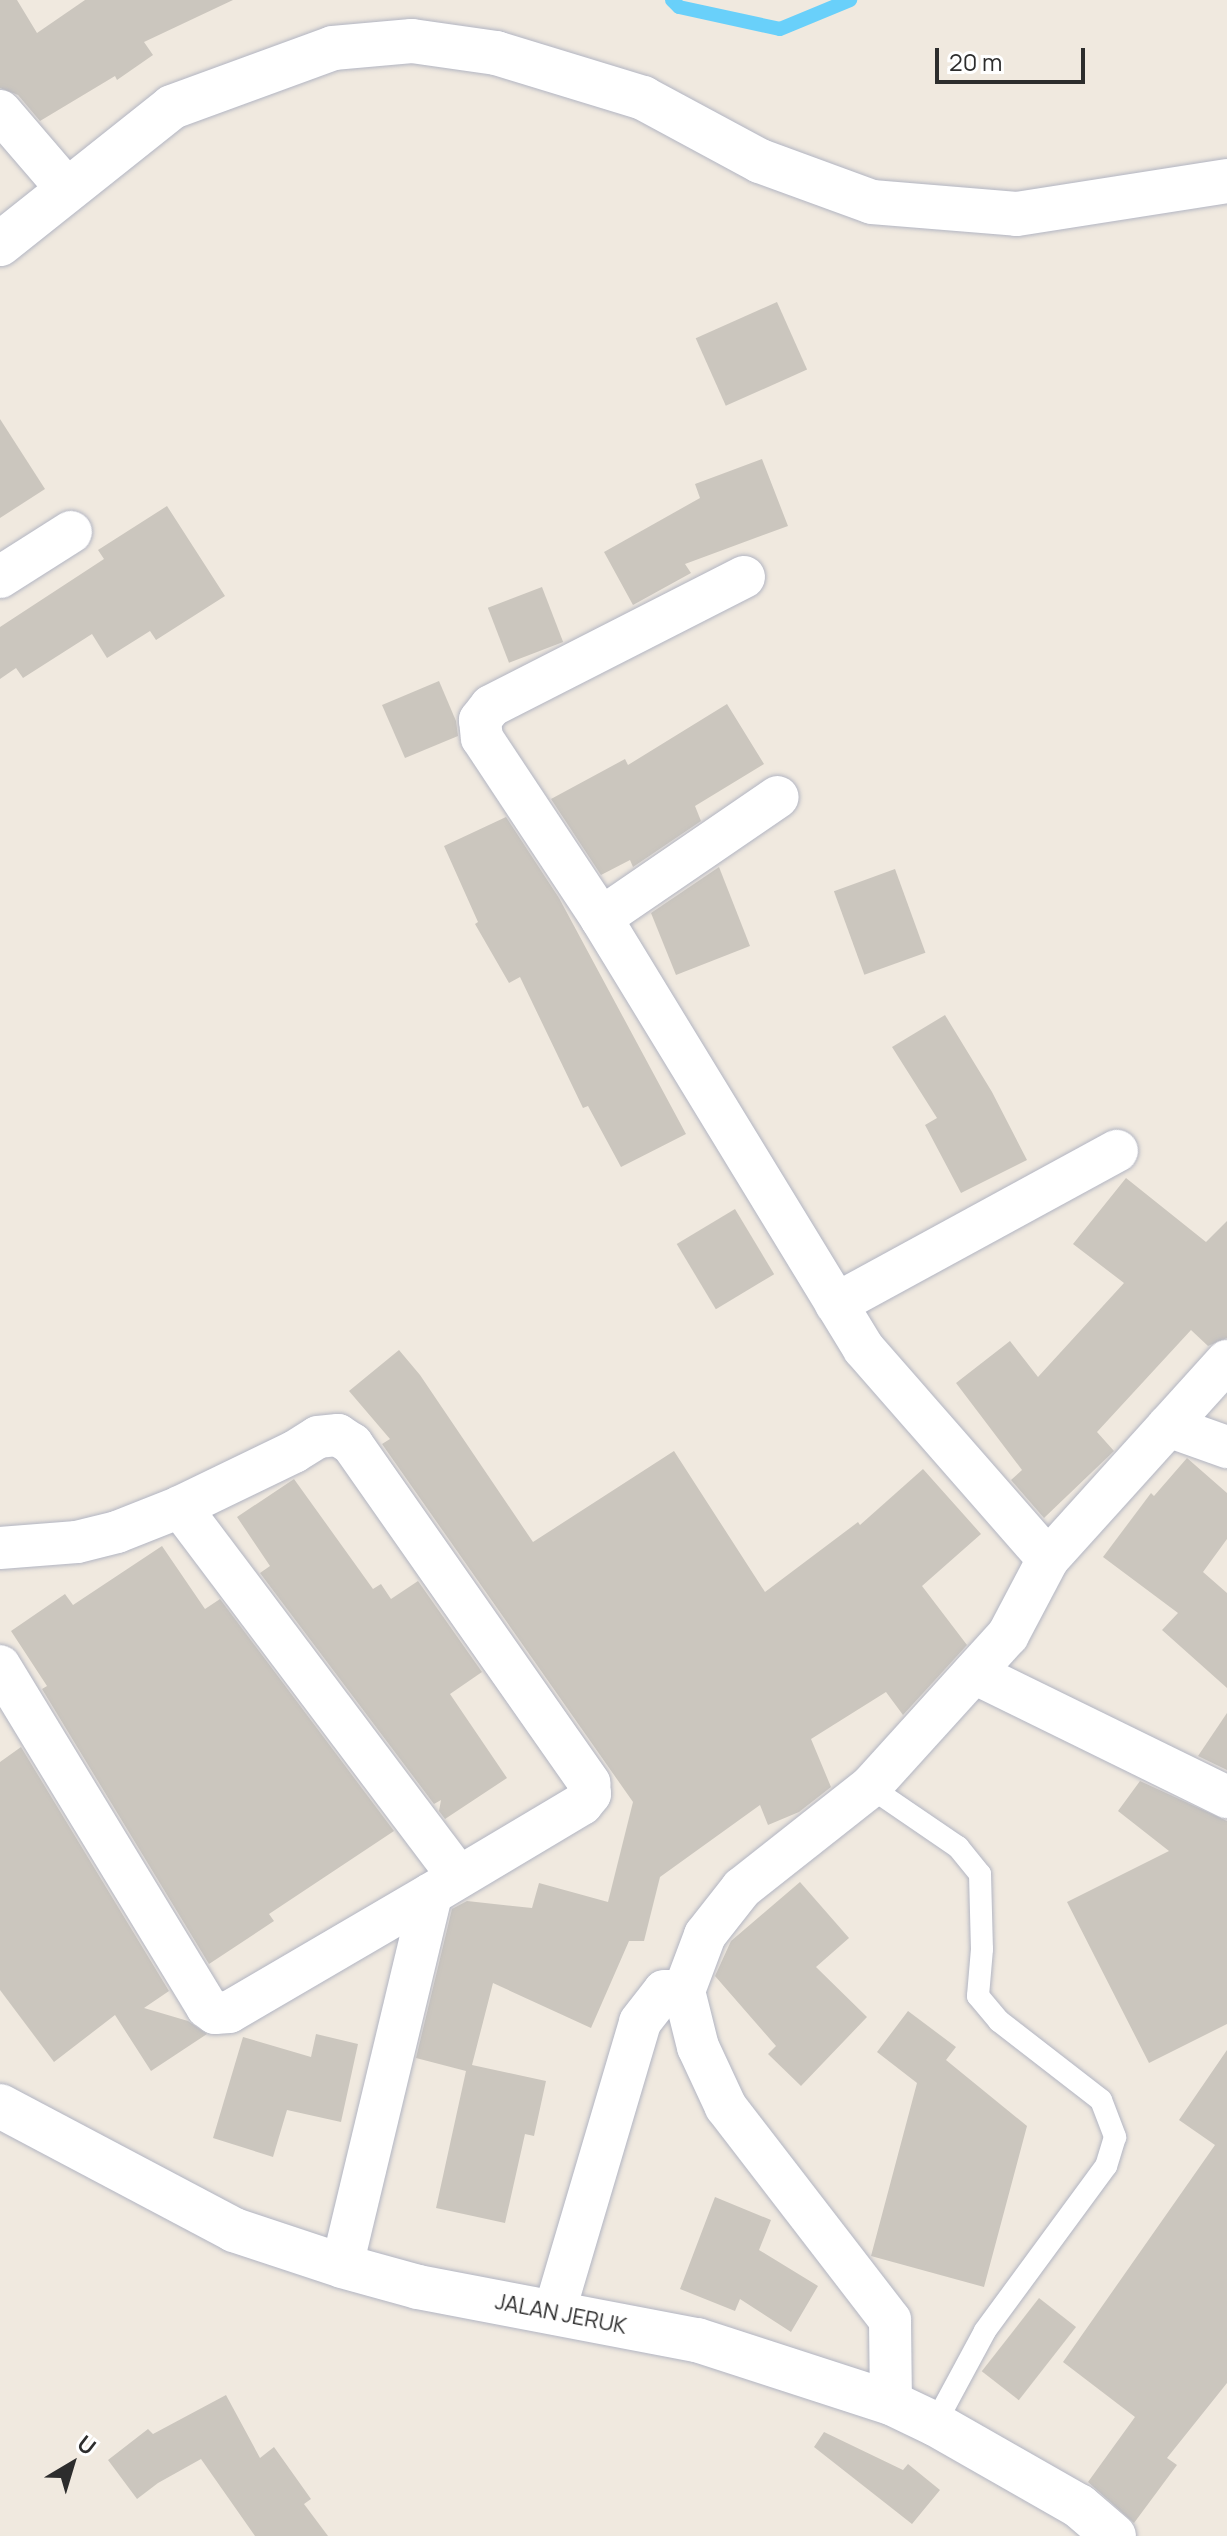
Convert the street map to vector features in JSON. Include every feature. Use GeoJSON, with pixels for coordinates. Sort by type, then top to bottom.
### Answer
{"type":"FeatureCollection","features":[{"type":"Feature","properties":{"kind":"street"},"geometry":{"type":"LineString","coordinates":[[0,244],[172,107],[333,48],[412,41],[496,53],[643,98],[760,161],[872,202],[1017,214],[1227,181]]}},
{"type":"Feature","properties":{"kind":"street"},"geometry":{"type":"LineString","coordinates":[[0,111],[68,190]]}},
{"type":"Feature","properties":{"kind":"street"},"geometry":{"type":"LineString","coordinates":[[0,577],[71,532]]}},
{"type":"Feature","properties":{"kind":"street"},"geometry":{"type":"LineString","coordinates":[[744,577],[491,706],[480,720],[482,738],[601,918],[864,1349],[1048,1559]]}},
{"type":"Feature","properties":{"kind":"street"},"geometry":{"type":"LineString","coordinates":[[601,918],[778,797]]}},
{"type":"Feature","properties":{"kind":"street"},"geometry":{"type":"LineString","coordinates":[[836,1304],[1117,1151]]}},
{"type":"Feature","properties":{"kind":"street"},"geometry":{"type":"LineString","coordinates":[[891,2403],[890,2320],[726,2107],[698,2047],[684,1991],[705,1935],[742,1888],[870,1787],[1008,1635],[1048,1559],[1227,1361]]}},
{"type":"Feature","properties":{"kind":"street"},"geometry":{"type":"LineString","coordinates":[[1168,1426],[1227,1447]]}},
{"type":"Feature","properties":{"kind":"street"},"geometry":{"type":"LineString","coordinates":[[0,1548],[77,1542],[117,1532],[180,1507],[294,1452],[318,1437],[338,1435],[352,1444],[589,1783],[590,1794],[582,1804],[229,2012],[215,2013],[207,2007],[0,1666]]}},
{"type":"Feature","properties":{"kind":"street"},"geometry":{"type":"LineString","coordinates":[[180,1507],[444,1885],[342,2266]]}},
{"type":"Feature","properties":{"kind":"street"},"geometry":{"type":"LineString","coordinates":[[974,1673],[1227,1797]]}},
{"type":"Feature","properties":{"kind":"street"},"geometry":{"type":"LineString","coordinates":[[554,2313],[640,2022],[664,1991],[684,1991]]}},
{"type":"Feature","properties":{"kind":"street","name":"JALAN JERUK"},"geometry":{"type":"LineString","coordinates":[[0,2106],[234,2230],[342,2266],[418,2287],[697,2340],[891,2403],[935,2424],[1079,2506],[1114,2536]]}},
{"type":"Feature","properties":{"kind":"lane"},"geometry":{"type":"LineString","coordinates":[[870,1787],[958,1847],[980,1874],[982,1949],[978,1996],[999,2021],[1101,2100],[1115,2137],[1106,2166],[985,2331],[935,2424]]}},
{"type":"Feature","properties":{"kind":"building"},"geometry":{"type":"Polygon","coordinates":[[[0,0],[17,0],[37,33],[85,0],[233,0],[144,42],[153,55],[117,80],[115,76],[40,121],[18,95],[0,88],[0,0]]]}},
{"type":"Feature","properties":{"kind":"building"},"geometry":{"type":"Polygon","coordinates":[[[777,302],[807,370],[726,406],[696,338],[777,302]]]}},
{"type":"Feature","properties":{"kind":"building"},"geometry":{"type":"Polygon","coordinates":[[[0,419],[45,489],[0,518],[0,419]]]}},
{"type":"Feature","properties":{"kind":"building"},"geometry":{"type":"Polygon","coordinates":[[[762,459],[788,526],[685,564],[691,573],[633,605],[604,552],[700,498],[695,484],[762,459]]]}},
{"type":"Feature","properties":{"kind":"building"},"geometry":{"type":"Polygon","coordinates":[[[167,506],[225,596],[156,640],[150,631],[107,658],[92,634],[23,678],[16,668],[0,679],[0,627],[104,559],[98,550],[167,506]]]}},
{"type":"Feature","properties":{"kind":"building"},"geometry":{"type":"Polygon","coordinates":[[[542,587],[563,642],[509,663],[488,608],[542,587]]]}},
{"type":"Feature","properties":{"kind":"building"},"geometry":{"type":"Polygon","coordinates":[[[439,681],[456,721],[458,736],[405,758],[382,705],[439,681]]]}},
{"type":"Feature","properties":{"kind":"building"},"geometry":{"type":"Polygon","coordinates":[[[727,704],[764,764],[695,806],[701,821],[633,867],[630,860],[601,875],[551,799],[625,759],[628,765],[727,704]]]}},
{"type":"Feature","properties":{"kind":"building"},"geometry":{"type":"Polygon","coordinates":[[[506,817],[559,898],[686,1134],[621,1167],[588,1106],[583,1108],[520,977],[509,983],[475,924],[478,922],[444,846],[506,817]]]}},
{"type":"Feature","properties":{"kind":"building"},"geometry":{"type":"Polygon","coordinates":[[[719,867],[750,946],[676,975],[651,913],[719,867]]]}},
{"type":"Feature","properties":{"kind":"building"},"geometry":{"type":"Polygon","coordinates":[[[895,869],[925,953],[864,975],[834,891],[895,869]]]}},
{"type":"Feature","properties":{"kind":"building"},"geometry":{"type":"Polygon","coordinates":[[[945,1015],[992,1092],[1027,1160],[961,1193],[925,1125],[937,1118],[892,1047],[945,1015]]]}},
{"type":"Feature","properties":{"kind":"building"},"geometry":{"type":"Polygon","coordinates":[[[1126,1178],[1206,1242],[1227,1221],[1227,1338],[1208,1346],[1191,1330],[1097,1432],[1114,1451],[1044,1518],[1011,1480],[1022,1470],[956,1383],[1010,1341],[1038,1377],[1124,1283],[1073,1244],[1126,1178]]]}},
{"type":"Feature","properties":{"kind":"building"},"geometry":{"type":"Polygon","coordinates":[[[735,1209],[774,1274],[716,1309],[677,1244],[735,1209]]]}},
{"type":"Feature","properties":{"kind":"building"},"geometry":{"type":"Polygon","coordinates":[[[399,1350],[420,1375],[533,1542],[674,1451],[765,1592],[858,1522],[860,1525],[923,1469],[981,1534],[922,1586],[967,1645],[903,1715],[886,1692],[811,1739],[831,1787],[799,1812],[768,1825],[760,1805],[660,1877],[644,1941],[629,1941],[591,2028],[493,1983],[472,2065],[546,2081],[534,2136],[525,2134],[505,2223],[436,2208],[466,2071],[416,2058],[452,1909],[467,1901],[532,1908],[539,1883],[608,1902],[633,1802],[382,1444],[390,1439],[349,1391],[399,1350]]]}},
{"type":"Feature","properties":{"kind":"building"},"geometry":{"type":"Polygon","coordinates":[[[1187,1458],[1227,1493],[1227,1539],[1203,1572],[1227,1593],[1227,1688],[1162,1630],[1178,1613],[1103,1557],[1151,1493],[1154,1496],[1187,1458]]]}},
{"type":"Feature","properties":{"kind":"building"},"geometry":{"type":"Polygon","coordinates":[[[294,1479],[373,1589],[381,1584],[391,1599],[418,1581],[482,1672],[450,1694],[507,1778],[445,1819],[439,1811],[441,1800],[434,1804],[260,1573],[270,1566],[237,1517],[294,1479]]]}},
{"type":"Feature","properties":{"kind":"building"},"geometry":{"type":"Polygon","coordinates":[[[162,1546],[205,1609],[220,1599],[394,1831],[269,1914],[274,1921],[209,1964],[42,1689],[47,1686],[11,1631],[65,1594],[73,1605],[162,1546]]]}},
{"type":"Feature","properties":{"kind":"building"},"geometry":{"type":"Polygon","coordinates":[[[1227,1713],[1227,1770],[1198,1756],[1227,1713]]]}},
{"type":"Feature","properties":{"kind":"building"},"geometry":{"type":"Polygon","coordinates":[[[21,1747],[169,1991],[144,2008],[188,2021],[207,2034],[151,2071],[115,2015],[54,2062],[0,1990],[0,1762],[21,1747]]]}},
{"type":"Feature","properties":{"kind":"building"},"geometry":{"type":"Polygon","coordinates":[[[1140,1781],[1227,1821],[1227,2024],[1149,2063],[1067,1902],[1169,1851],[1118,1811],[1140,1781]]]}},
{"type":"Feature","properties":{"kind":"building"},"geometry":{"type":"Polygon","coordinates":[[[800,1882],[849,1938],[816,1967],[867,2017],[801,2086],[768,2054],[776,2046],[715,1976],[731,1941],[800,1882]]]}},
{"type":"Feature","properties":{"kind":"building"},"geometry":{"type":"Polygon","coordinates":[[[908,2011],[956,2047],[946,2060],[1027,2126],[984,2287],[871,2256],[917,2083],[877,2052],[908,2011]]]}},
{"type":"Feature","properties":{"kind":"building"},"geometry":{"type":"Polygon","coordinates":[[[316,2034],[358,2044],[341,2122],[287,2110],[273,2157],[213,2138],[243,2037],[311,2057],[316,2034]]]}},
{"type":"Feature","properties":{"kind":"building"},"geometry":{"type":"Polygon","coordinates":[[[1227,2050],[1227,2383],[1167,2458],[1177,2465],[1134,2523],[1088,2482],[1135,2417],[1063,2362],[1215,2145],[1179,2120],[1227,2050]]]}},
{"type":"Feature","properties":{"kind":"building"},"geometry":{"type":"Polygon","coordinates":[[[715,2197],[771,2220],[759,2250],[818,2286],[791,2332],[740,2299],[735,2311],[680,2289],[715,2197]]]}},
{"type":"Feature","properties":{"kind":"building"},"geometry":{"type":"Polygon","coordinates":[[[1039,2298],[1076,2327],[1019,2400],[982,2371],[1039,2298]]]}},
{"type":"Feature","properties":{"kind":"building"},"geometry":{"type":"Polygon","coordinates":[[[226,2395],[260,2458],[274,2447],[311,2499],[304,2504],[328,2536],[255,2536],[201,2459],[158,2483],[137,2499],[108,2460],[148,2429],[153,2434],[226,2395]]]}},
{"type":"Feature","properties":{"kind":"building"},"geometry":{"type":"Polygon","coordinates":[[[824,2432],[903,2470],[908,2464],[940,2490],[912,2524],[814,2447],[824,2432]]]}},
{"type":"Feature","properties":{"kind":"waterway"},"geometry":{"type":"LineString","coordinates":[[672,0],[679,7],[780,29],[850,0]]}}]}
